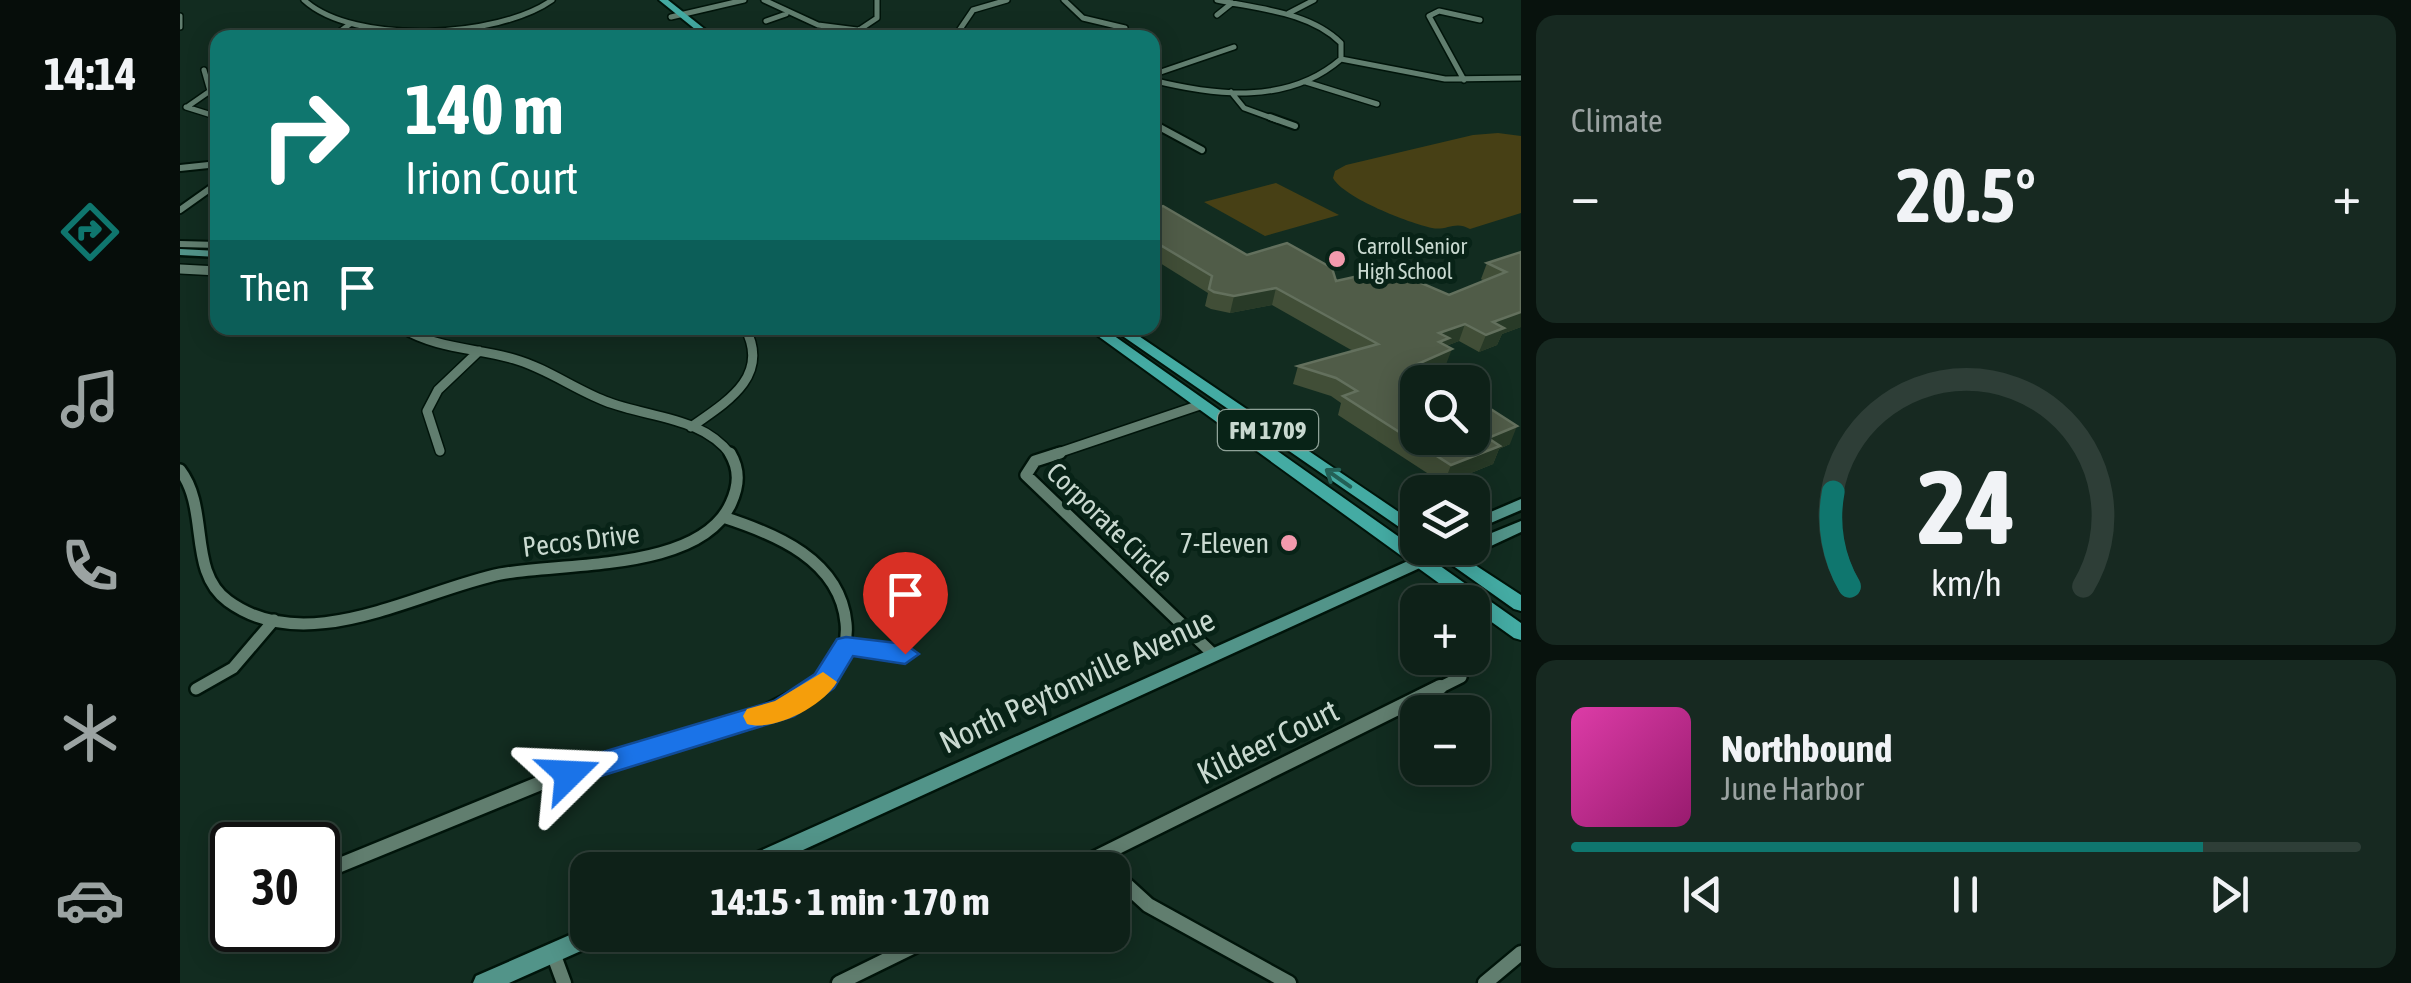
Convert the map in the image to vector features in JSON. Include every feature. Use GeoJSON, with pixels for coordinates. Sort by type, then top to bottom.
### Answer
{"type":"FeatureCollection","features":[{"type":"Feature","properties":{"kind":"main road"},"geometry":{"type":"LineString","coordinates":[[650,0],[699,30]]}},
{"type":"Feature","properties":{"kind":"main road"},"geometry":{"type":"LineString","coordinates":[[663,0],[690,30]]}},
{"type":"Feature","properties":{"kind":"main road","name":"FM 1709"},"geometry":{"type":"LineString","coordinates":[[1104,335],[1400,548]]}},
{"type":"Feature","properties":{"kind":"main road","name":"FM 1709"},"geometry":{"type":"LineString","coordinates":[[1128,335],[1400,522]]}},
{"type":"Feature","properties":{"kind":"main road","name":"FM 1709"},"geometry":{"type":"LineString","coordinates":[[1423,565],[1521,632]]}},
{"type":"Feature","properties":{"kind":"main road"},"geometry":{"type":"LineString","coordinates":[[1464,565],[1521,604]]}},
{"type":"Feature","properties":{"kind":"street"},"geometry":{"type":"LineString","coordinates":[[305,0],[310,10],[351,24],[404,30],[514,20],[546,8],[553,0]]}},
{"type":"Feature","properties":{"kind":"street"},"geometry":{"type":"LineString","coordinates":[[676,15],[726,0]]}},
{"type":"Feature","properties":{"kind":"street"},"geometry":{"type":"LineString","coordinates":[[676,15],[744,0]]}},
{"type":"Feature","properties":{"kind":"street"},"geometry":{"type":"LineString","coordinates":[[764,0],[787,14],[850,30]]}},
{"type":"Feature","properties":{"kind":"street"},"geometry":{"type":"LineString","coordinates":[[861,30],[876,18],[877,0]]}},
{"type":"Feature","properties":{"kind":"street"},"geometry":{"type":"LineString","coordinates":[[956,30],[960,18],[968,11],[1006,0]]}},
{"type":"Feature","properties":{"kind":"street"},"geometry":{"type":"LineString","coordinates":[[1064,0],[1083,18],[1124,28]]}},
{"type":"Feature","properties":{"kind":"street"},"geometry":{"type":"LineString","coordinates":[[1160,79],[1231,92],[1276,89],[1325,74],[1341,59],[1342,46],[1333,34],[1288,14],[1217,0]]}},
{"type":"Feature","properties":{"kind":"street"},"geometry":{"type":"LineString","coordinates":[[1288,14],[1314,0]]}},
{"type":"Feature","properties":{"kind":"street"},"geometry":{"type":"LineString","coordinates":[[1217,15],[1232,2]]}},
{"type":"Feature","properties":{"kind":"street"},"geometry":{"type":"LineString","coordinates":[[1464,80],[1453,66],[1449,47],[1429,25],[1429,16],[1442,11],[1480,20]]}},
{"type":"Feature","properties":{"kind":"street"},"geometry":{"type":"LineString","coordinates":[[766,21],[787,14]]}},
{"type":"Feature","properties":{"kind":"street"},"geometry":{"type":"LineString","coordinates":[[180,16],[180,27]]}},
{"type":"Feature","properties":{"kind":"street"},"geometry":{"type":"LineString","coordinates":[[342,30],[351,24]]}},
{"type":"Feature","properties":{"kind":"street"},"geometry":{"type":"LineString","coordinates":[[1160,75],[1234,47]]}},
{"type":"Feature","properties":{"kind":"street"},"geometry":{"type":"LineString","coordinates":[[1341,59],[1464,80],[1521,78]]}},
{"type":"Feature","properties":{"kind":"street"},"geometry":{"type":"LineString","coordinates":[[184,107],[210,91],[204,70]]}},
{"type":"Feature","properties":{"kind":"street"},"geometry":{"type":"LineString","coordinates":[[1305,82],[1377,104]]}},
{"type":"Feature","properties":{"kind":"street"},"geometry":{"type":"LineString","coordinates":[[1231,92],[1244,108],[1295,126]]}},
{"type":"Feature","properties":{"kind":"street"},"geometry":{"type":"LineString","coordinates":[[184,107],[210,115]]}},
{"type":"Feature","properties":{"kind":"street"},"geometry":{"type":"LineString","coordinates":[[1160,128],[1202,150]]}},
{"type":"Feature","properties":{"kind":"street"},"geometry":{"type":"LineString","coordinates":[[180,168],[210,165]]}},
{"type":"Feature","properties":{"kind":"street"},"geometry":{"type":"LineString","coordinates":[[180,210],[210,189]]}},
{"type":"Feature","properties":{"kind":"street"},"geometry":{"type":"LineString","coordinates":[[180,244],[210,245]]}},
{"type":"Feature","properties":{"kind":"street"},"geometry":{"type":"LineString","coordinates":[[180,252],[210,254]]}},
{"type":"Feature","properties":{"kind":"street"},"geometry":{"type":"LineString","coordinates":[[180,260],[210,262]]}},
{"type":"Feature","properties":{"kind":"street"},"geometry":{"type":"LineString","coordinates":[[180,269],[210,271]]}},
{"type":"Feature","properties":{"kind":"street"},"geometry":{"type":"LineString","coordinates":[[340,865],[605,759],[784,709],[824,681],[846,646],[848,619],[837,586],[802,551],[763,528],[722,517],[736,500],[739,476],[734,458],[715,438],[692,427],[609,403],[520,360],[418,335]]}},
{"type":"Feature","properties":{"kind":"street"},"geometry":{"type":"LineString","coordinates":[[692,427],[735,396],[756,370],[756,342],[751,335]]}},
{"type":"Feature","properties":{"kind":"street"},"geometry":{"type":"LineString","coordinates":[[440,451],[427,411],[438,390],[478,351]]}},
{"type":"Feature","properties":{"kind":"street","name":"Corporate Circle"},"geometry":{"type":"LineString","coordinates":[[1200,405],[1035,460],[1026,475],[1213,654]]}},
{"type":"Feature","properties":{"kind":"street","name":"Pecos Drive"},"geometry":{"type":"LineString","coordinates":[[180,470],[198,502],[198,549],[209,586],[230,604],[274,620],[353,618],[506,573],[650,556],[697,537],[722,517]]}},
{"type":"Feature","properties":{"kind":"street"},"geometry":{"type":"LineString","coordinates":[[1490,518],[1521,504]]}},
{"type":"Feature","properties":{"kind":"street","name":"North Peytonville Avenue"},"geometry":{"type":"LineString","coordinates":[[1490,539],[1521,526]]}},
{"type":"Feature","properties":{"kind":"street","name":"North Peytonville Avenue"},"geometry":{"type":"LineString","coordinates":[[778,852],[1412,565]]}},
{"type":"Feature","properties":{"kind":"street"},"geometry":{"type":"LineString","coordinates":[[196,689],[233,668],[274,620]]}},
{"type":"Feature","properties":{"kind":"street"},"geometry":{"type":"LineString","coordinates":[[846,646],[905,654]]}},
{"type":"Feature","properties":{"kind":"street","name":"Kildeer Court"},"geometry":{"type":"LineString","coordinates":[[1108,852],[1461,678]]}},
{"type":"Feature","properties":{"kind":"street"},"geometry":{"type":"LineString","coordinates":[[1130,888],[1148,905],[1290,983]]}},
{"type":"Feature","properties":{"kind":"street"},"geometry":{"type":"LineString","coordinates":[[484,983],[570,945]]}},
{"type":"Feature","properties":{"kind":"street"},"geometry":{"type":"LineString","coordinates":[[553,952],[564,983]]}},
{"type":"Feature","properties":{"kind":"street"},"geometry":{"type":"LineString","coordinates":[[848,981],[904,952]]}},
{"type":"Feature","properties":{"kind":"street"},"geometry":{"type":"LineString","coordinates":[[1485,983],[1521,953]]}},
{"type":"Feature","properties":{"kind":"shaded area"},"geometry":{"type":"Polygon","coordinates":[[[1473,135],[1521,136],[1521,213],[1470,229],[1460,225],[1432,228],[1408,221],[1350,194],[1333,178],[1335,171],[1346,165],[1473,135]]]}},
{"type":"Feature","properties":{"kind":"shaded area"},"geometry":{"type":"Polygon","coordinates":[[[1276,183],[1339,215],[1265,236],[1204,202],[1276,183]]]}},
{"type":"Feature","properties":{"kind":"building"},"geometry":{"type":"Polygon","coordinates":[[[1163,206],[1247,255],[1287,243],[1332,268],[1336,281],[1363,275],[1380,284],[1405,276],[1449,295],[1506,272],[1487,263],[1521,252],[1521,312],[1493,322],[1504,328],[1486,335],[1465,324],[1439,333],[1449,338],[1439,342],[1452,349],[1415,365],[1400,365],[1400,432],[1343,396],[1357,391],[1336,378],[1298,366],[1378,344],[1276,288],[1234,296],[1214,292],[1209,289],[1212,276],[1160,245],[1163,206]]]}},
{"type":"Feature","properties":{"kind":"building"},"geometry":{"type":"Polygon","coordinates":[[[1490,409],[1517,426],[1490,437],[1490,409]]]}},
{"type":"Feature","properties":{"kind":"building"},"geometry":{"type":"Polygon","coordinates":[[[1435,455],[1477,455],[1451,465],[1435,455]]]}},
{"type":"Feature","properties":{"kind":"slow traffic"},"geometry":{"type":"LineString","coordinates":[[757,716],[784,709],[823,682]]}},
{"type":"Feature","properties":{"kind":"place","name":"Carroll Senior High School"},"geometry":{"type":"Point","coordinates":[1337,259]}},
{"type":"Feature","properties":{"kind":"place","name":"7-Eleven"},"geometry":{"type":"Point","coordinates":[1289,543]}},
{"type":"Feature","properties":{"kind":"route"},"geometry":{"type":"LineString","coordinates":[[569,774],[605,759],[784,709],[824,681],[846,646],[905,654]]}}]}
